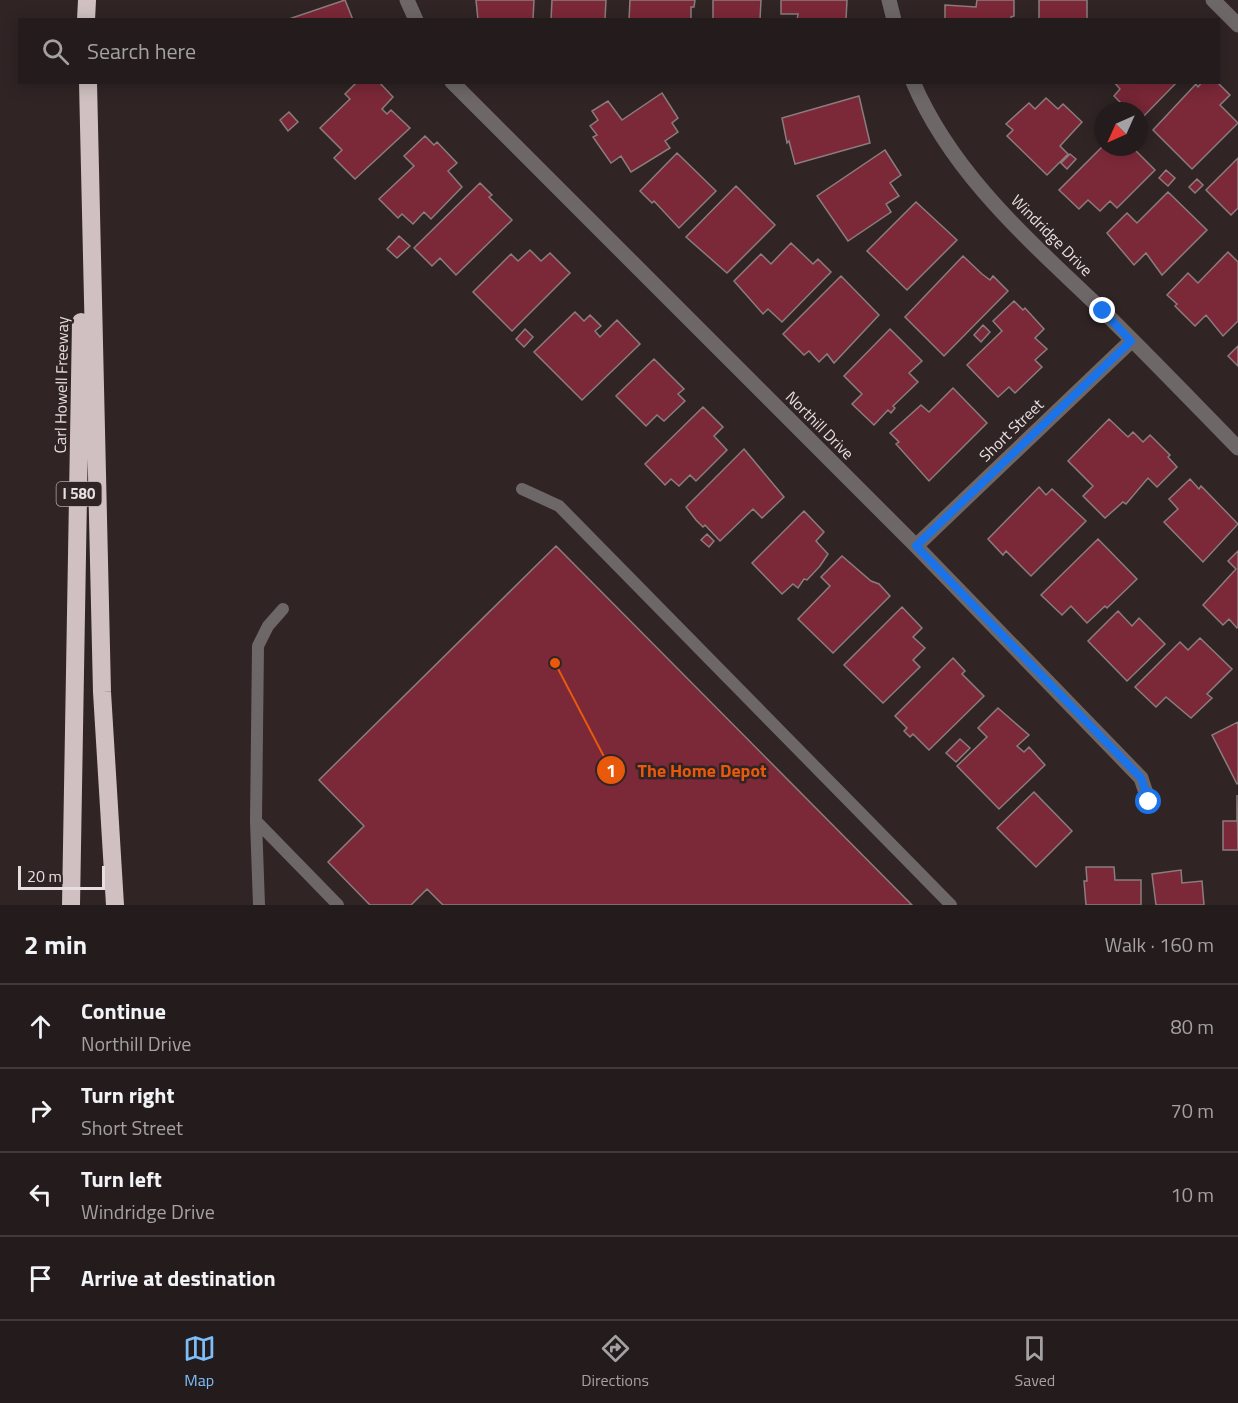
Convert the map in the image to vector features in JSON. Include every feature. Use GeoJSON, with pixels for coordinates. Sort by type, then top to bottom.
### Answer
{"type":"FeatureCollection","features":[{"type":"Feature","properties":{"kind":"highway"},"geometry":{"type":"LineString","coordinates":[[86,18],[87,0]]}},
{"type":"Feature","properties":{"kind":"highway"},"geometry":{"type":"LineString","coordinates":[[87,84],[101,669],[115,905]]}},
{"type":"Feature","properties":{"kind":"highway","name":"Carl Howell Freeway"},"geometry":{"type":"LineString","coordinates":[[71,905],[87,84]]}},
{"type":"Feature","properties":{"kind":"street"},"geometry":{"type":"LineString","coordinates":[[407,0],[415,18]]}},
{"type":"Feature","properties":{"kind":"street"},"geometry":{"type":"LineString","coordinates":[[889,0],[894,18]]}},
{"type":"Feature","properties":{"kind":"street"},"geometry":{"type":"LineString","coordinates":[[1213,0],[1238,25]]}},
{"type":"Feature","properties":{"kind":"street","name":"Northill Drive"},"geometry":{"type":"LineString","coordinates":[[454,84],[916,546],[1141,778],[1149,802]]}},
{"type":"Feature","properties":{"kind":"street","name":"Windridge Drive"},"geometry":{"type":"LineString","coordinates":[[914,84],[933,126],[960,165],[1009,220],[1238,448]]}},
{"type":"Feature","properties":{"kind":"street","name":"Short Street"},"geometry":{"type":"LineString","coordinates":[[916,546],[1131,341]]}},
{"type":"Feature","properties":{"kind":"lane"},"geometry":{"type":"LineString","coordinates":[[522,489],[559,506],[951,905]]}},
{"type":"Feature","properties":{"kind":"lane"},"geometry":{"type":"LineString","coordinates":[[259,905],[256,821],[258,646],[268,626],[283,609]]}},
{"type":"Feature","properties":{"kind":"lane"},"geometry":{"type":"LineString","coordinates":[[256,821],[338,905]]}},
{"type":"Feature","properties":{"kind":"building"},"geometry":{"type":"Polygon","coordinates":[[[345,0],[352,18],[292,18],[345,0]]]}},
{"type":"Feature","properties":{"kind":"building"},"geometry":{"type":"Polygon","coordinates":[[[476,0],[534,0],[533,18],[478,18],[476,0]]]}},
{"type":"Feature","properties":{"kind":"building"},"geometry":{"type":"Polygon","coordinates":[[[552,0],[606,0],[605,18],[551,18],[552,0]]]}},
{"type":"Feature","properties":{"kind":"building"},"geometry":{"type":"Polygon","coordinates":[[[630,0],[695,0],[694,7],[691,7],[691,18],[629,18],[630,0]]]}},
{"type":"Feature","properties":{"kind":"building"},"geometry":{"type":"Polygon","coordinates":[[[713,0],[761,0],[760,18],[713,18],[713,0]]]}},
{"type":"Feature","properties":{"kind":"building"},"geometry":{"type":"Polygon","coordinates":[[[781,0],[847,0],[846,18],[797,18],[798,14],[781,14],[781,0]]]}},
{"type":"Feature","properties":{"kind":"building"},"geometry":{"type":"Polygon","coordinates":[[[977,0],[1014,0],[1014,16],[1011,18],[945,18],[945,5],[976,7],[977,0]]]}},
{"type":"Feature","properties":{"kind":"building"},"geometry":{"type":"Polygon","coordinates":[[[1039,0],[1087,0],[1087,18],[1039,18],[1039,0]]]}},
{"type":"Feature","properties":{"kind":"building"},"geometry":{"type":"Polygon","coordinates":[[[355,84],[381,84],[393,97],[382,109],[387,114],[391,110],[410,128],[355,179],[334,158],[342,150],[320,128],[350,99],[345,94],[355,84]]]}},
{"type":"Feature","properties":{"kind":"building"},"geometry":{"type":"Polygon","coordinates":[[[1116,84],[1175,84],[1148,112],[1148,102],[1120,102],[1114,96],[1120,89],[1116,84]]]}},
{"type":"Feature","properties":{"kind":"building"},"geometry":{"type":"Polygon","coordinates":[[[1196,84],[1198,87],[1200,84],[1219,84],[1230,95],[1220,105],[1238,123],[1192,169],[1153,130],[1196,84]]]}},
{"type":"Feature","properties":{"kind":"building"},"geometry":{"type":"Polygon","coordinates":[[[662,93],[678,118],[672,123],[678,132],[665,141],[670,148],[631,172],[621,156],[611,163],[593,137],[597,135],[590,126],[598,120],[592,111],[608,101],[622,120],[662,93]]]}},
{"type":"Feature","properties":{"kind":"building"},"geometry":{"type":"Polygon","coordinates":[[[859,96],[870,143],[795,164],[789,141],[787,143],[782,118],[859,96]]]}},
{"type":"Feature","properties":{"kind":"building"},"geometry":{"type":"Polygon","coordinates":[[[1046,98],[1058,109],[1063,104],[1082,122],[1060,146],[1068,154],[1047,175],[1007,136],[1013,130],[1006,124],[1029,103],[1035,109],[1046,98]]]}},
{"type":"Feature","properties":{"kind":"building"},"geometry":{"type":"Polygon","coordinates":[[[289,112],[298,122],[288,131],[280,120],[289,112]]]}},
{"type":"Feature","properties":{"kind":"building"},"geometry":{"type":"Polygon","coordinates":[[[425,136],[434,145],[437,142],[457,163],[448,171],[462,187],[431,219],[424,212],[413,224],[402,214],[398,218],[379,199],[414,166],[404,156],[425,136]]]}},
{"type":"Feature","properties":{"kind":"building"},"geometry":{"type":"Polygon","coordinates":[[[885,150],[901,175],[890,183],[899,196],[886,204],[891,212],[848,241],[817,196],[885,150]]]}},
{"type":"Feature","properties":{"kind":"building"},"geometry":{"type":"Polygon","coordinates":[[[677,153],[716,191],[679,228],[654,201],[652,203],[640,191],[677,153]]]}},
{"type":"Feature","properties":{"kind":"building"},"geometry":{"type":"Polygon","coordinates":[[[1070,154],[1076,159],[1067,169],[1061,163],[1070,154]]]}},
{"type":"Feature","properties":{"kind":"building"},"geometry":{"type":"Polygon","coordinates":[[[1094,155],[1141,156],[1155,170],[1117,208],[1110,201],[1100,211],[1088,200],[1079,209],[1059,190],[1094,155]]]}},
{"type":"Feature","properties":{"kind":"building"},"geometry":{"type":"Polygon","coordinates":[[[1238,158],[1238,208],[1231,215],[1206,190],[1238,158]]]}},
{"type":"Feature","properties":{"kind":"building"},"geometry":{"type":"Polygon","coordinates":[[[1166,170],[1175,178],[1168,186],[1159,178],[1166,170]]]}},
{"type":"Feature","properties":{"kind":"building"},"geometry":{"type":"Polygon","coordinates":[[[1197,179],[1203,185],[1195,193],[1189,187],[1197,179]]]}},
{"type":"Feature","properties":{"kind":"building"},"geometry":{"type":"Polygon","coordinates":[[[480,183],[492,195],[489,197],[512,220],[456,275],[440,258],[432,266],[414,248],[480,183]]]}},
{"type":"Feature","properties":{"kind":"building"},"geometry":{"type":"Polygon","coordinates":[[[736,186],[775,225],[727,273],[686,237],[736,186]]]}},
{"type":"Feature","properties":{"kind":"building"},"geometry":{"type":"Polygon","coordinates":[[[1168,192],[1207,230],[1162,275],[1146,253],[1134,265],[1107,233],[1127,213],[1137,223],[1168,192]]]}},
{"type":"Feature","properties":{"kind":"building"},"geometry":{"type":"Polygon","coordinates":[[[916,202],[957,240],[907,290],[867,251],[916,202]]]}},
{"type":"Feature","properties":{"kind":"building"},"geometry":{"type":"Polygon","coordinates":[[[399,236],[410,246],[397,258],[387,249],[399,236]]]}},
{"type":"Feature","properties":{"kind":"building"},"geometry":{"type":"Polygon","coordinates":[[[791,243],[813,264],[818,259],[831,272],[782,322],[768,309],[763,314],[734,281],[761,254],[771,264],[791,243]]]}},
{"type":"Feature","properties":{"kind":"building"},"geometry":{"type":"Polygon","coordinates":[[[530,250],[541,261],[550,253],[570,273],[512,331],[473,292],[511,254],[518,261],[530,250]]]}},
{"type":"Feature","properties":{"kind":"building"},"geometry":{"type":"Polygon","coordinates":[[[1228,252],[1238,262],[1238,321],[1223,336],[1206,315],[1195,326],[1167,295],[1188,273],[1198,283],[1228,252]]]}},
{"type":"Feature","properties":{"kind":"building"},"geometry":{"type":"Polygon","coordinates":[[[963,256],[990,280],[993,276],[1008,291],[944,356],[905,317],[963,256]]]}},
{"type":"Feature","properties":{"kind":"building"},"geometry":{"type":"Polygon","coordinates":[[[841,276],[879,315],[834,363],[827,354],[819,362],[809,351],[804,355],[783,334],[841,276]]]}},
{"type":"Feature","properties":{"kind":"building"},"geometry":{"type":"Polygon","coordinates":[[[1014,301],[1023,310],[1025,308],[1044,329],[1035,338],[1047,349],[1035,360],[1042,367],[1015,393],[1009,387],[998,397],[967,365],[1002,331],[993,321],[1014,301]]]}},
{"type":"Feature","properties":{"kind":"building"},"geometry":{"type":"Polygon","coordinates":[[[575,312],[584,321],[590,315],[601,326],[595,331],[600,337],[617,320],[640,344],[582,400],[534,352],[575,312]]]}},
{"type":"Feature","properties":{"kind":"building"},"geometry":{"type":"Polygon","coordinates":[[[983,325],[990,332],[981,342],[974,335],[983,325]]]}},
{"type":"Feature","properties":{"kind":"building"},"geometry":{"type":"Polygon","coordinates":[[[525,329],[533,337],[524,347],[516,339],[525,329]]]}},
{"type":"Feature","properties":{"kind":"building"},"geometry":{"type":"Polygon","coordinates":[[[890,329],[922,361],[909,373],[918,382],[893,406],[895,408],[891,413],[888,410],[874,425],[852,404],[862,394],[844,376],[890,329]]]}},
{"type":"Feature","properties":{"kind":"building"},"geometry":{"type":"Polygon","coordinates":[[[1238,346],[1238,366],[1228,356],[1238,346]]]}},
{"type":"Feature","properties":{"kind":"building"},"geometry":{"type":"Polygon","coordinates":[[[654,359],[684,389],[678,394],[685,401],[664,421],[657,415],[646,426],[616,396],[654,359]]]}},
{"type":"Feature","properties":{"kind":"building"},"geometry":{"type":"Polygon","coordinates":[[[953,388],[987,423],[929,481],[896,444],[899,442],[890,433],[921,405],[929,412],[953,388]]]}},
{"type":"Feature","properties":{"kind":"building"},"geometry":{"type":"Polygon","coordinates":[[[703,407],[723,427],[714,436],[727,450],[696,481],[690,475],[679,486],[671,479],[665,485],[645,464],[703,407]]]}},
{"type":"Feature","properties":{"kind":"building"},"geometry":{"type":"Polygon","coordinates":[[[1109,419],[1128,437],[1133,432],[1143,442],[1150,435],[1170,455],[1168,457],[1177,467],[1157,487],[1148,478],[1126,504],[1123,502],[1105,518],[1083,496],[1093,486],[1068,461],[1109,419]]]}},
{"type":"Feature","properties":{"kind":"building"},"geometry":{"type":"Polygon","coordinates":[[[744,449],[784,497],[762,518],[753,509],[720,541],[705,525],[703,527],[696,520],[686,507],[744,449]]]}},
{"type":"Feature","properties":{"kind":"building"},"geometry":{"type":"Polygon","coordinates":[[[1190,479],[1199,489],[1201,486],[1238,524],[1203,562],[1164,522],[1178,509],[1169,499],[1190,479]]]}},
{"type":"Feature","properties":{"kind":"building"},"geometry":{"type":"Polygon","coordinates":[[[1039,487],[1046,495],[1052,489],[1086,521],[1031,576],[1006,551],[1003,555],[988,539],[1039,487]]]}},
{"type":"Feature","properties":{"kind":"building"},"geometry":{"type":"Polygon","coordinates":[[[804,511],[824,532],[816,541],[828,554],[820,566],[807,580],[804,579],[798,588],[793,584],[782,594],[752,563],[804,511]]]}},
{"type":"Feature","properties":{"kind":"building"},"geometry":{"type":"Polygon","coordinates":[[[707,534],[714,541],[709,547],[701,540],[707,534]]]}},
{"type":"Feature","properties":{"kind":"building"},"geometry":{"type":"Polygon","coordinates":[[[1098,539],[1137,579],[1107,608],[1105,606],[1087,623],[1071,606],[1062,615],[1041,595],[1098,539]]]}},
{"type":"Feature","properties":{"kind":"building"},"geometry":{"type":"Polygon","coordinates":[[[556,546],[912,905],[443,905],[427,889],[411,905],[370,905],[328,862],[364,826],[319,780],[556,546]]]}},
{"type":"Feature","properties":{"kind":"building"},"geometry":{"type":"Polygon","coordinates":[[[1238,551],[1237,628],[1229,619],[1223,625],[1203,605],[1236,569],[1228,561],[1238,551]]]}},
{"type":"Feature","properties":{"kind":"building"},"geometry":{"type":"Polygon","coordinates":[[[842,556],[871,581],[879,584],[890,596],[833,653],[798,619],[830,586],[821,577],[842,556]]]}},
{"type":"Feature","properties":{"kind":"building"},"geometry":{"type":"Polygon","coordinates":[[[902,607],[922,628],[913,637],[925,648],[913,660],[920,667],[883,703],[844,665],[902,607]]]}},
{"type":"Feature","properties":{"kind":"building"},"geometry":{"type":"Polygon","coordinates":[[[1118,611],[1132,626],[1139,618],[1165,644],[1127,681],[1088,641],[1118,611]]]}},
{"type":"Feature","properties":{"kind":"building"},"geometry":{"type":"Polygon","coordinates":[[[1200,638],[1232,669],[1207,694],[1212,698],[1191,718],[1166,697],[1156,707],[1135,687],[1180,642],[1188,650],[1200,638]]]}},
{"type":"Feature","properties":{"kind":"building"},"geometry":{"type":"Polygon","coordinates":[[[953,658],[965,671],[962,674],[984,696],[929,750],[913,734],[910,737],[904,731],[907,728],[895,716],[953,658]]]}},
{"type":"Feature","properties":{"kind":"building"},"geometry":{"type":"Polygon","coordinates":[[[998,708],[1029,735],[1017,746],[1024,752],[1029,747],[1045,765],[999,809],[957,766],[987,737],[978,728],[998,708]]]}},
{"type":"Feature","properties":{"kind":"building"},"geometry":{"type":"Polygon","coordinates":[[[1238,722],[1238,783],[1237,784],[1212,735],[1238,722]]]}},
{"type":"Feature","properties":{"kind":"building"},"geometry":{"type":"Polygon","coordinates":[[[960,739],[970,748],[956,762],[946,753],[960,739]]]}},
{"type":"Feature","properties":{"kind":"building"},"geometry":{"type":"Polygon","coordinates":[[[1034,792],[1072,831],[1036,867],[997,828],[1034,792]]]}},
{"type":"Feature","properties":{"kind":"building"},"geometry":{"type":"Polygon","coordinates":[[[1237,795],[1238,850],[1223,850],[1223,821],[1237,821],[1237,795]]]}},
{"type":"Feature","properties":{"kind":"building"},"geometry":{"type":"Polygon","coordinates":[[[1086,867],[1114,867],[1115,880],[1141,880],[1141,905],[1086,905],[1084,881],[1087,881],[1086,867]]]}},
{"type":"Feature","properties":{"kind":"building"},"geometry":{"type":"Polygon","coordinates":[[[1181,870],[1182,883],[1202,881],[1204,905],[1156,905],[1152,874],[1181,870]]]}},
{"type":"Feature","properties":{"kind":"place","name":"The Home Depot"},"geometry":{"type":"Point","coordinates":[555,663]}},
{"type":"Feature","properties":{"kind":"route"},"geometry":{"type":"LineString","coordinates":[[1103,311],[1131,341],[916,546],[1141,778],[1149,802]]}}]}
